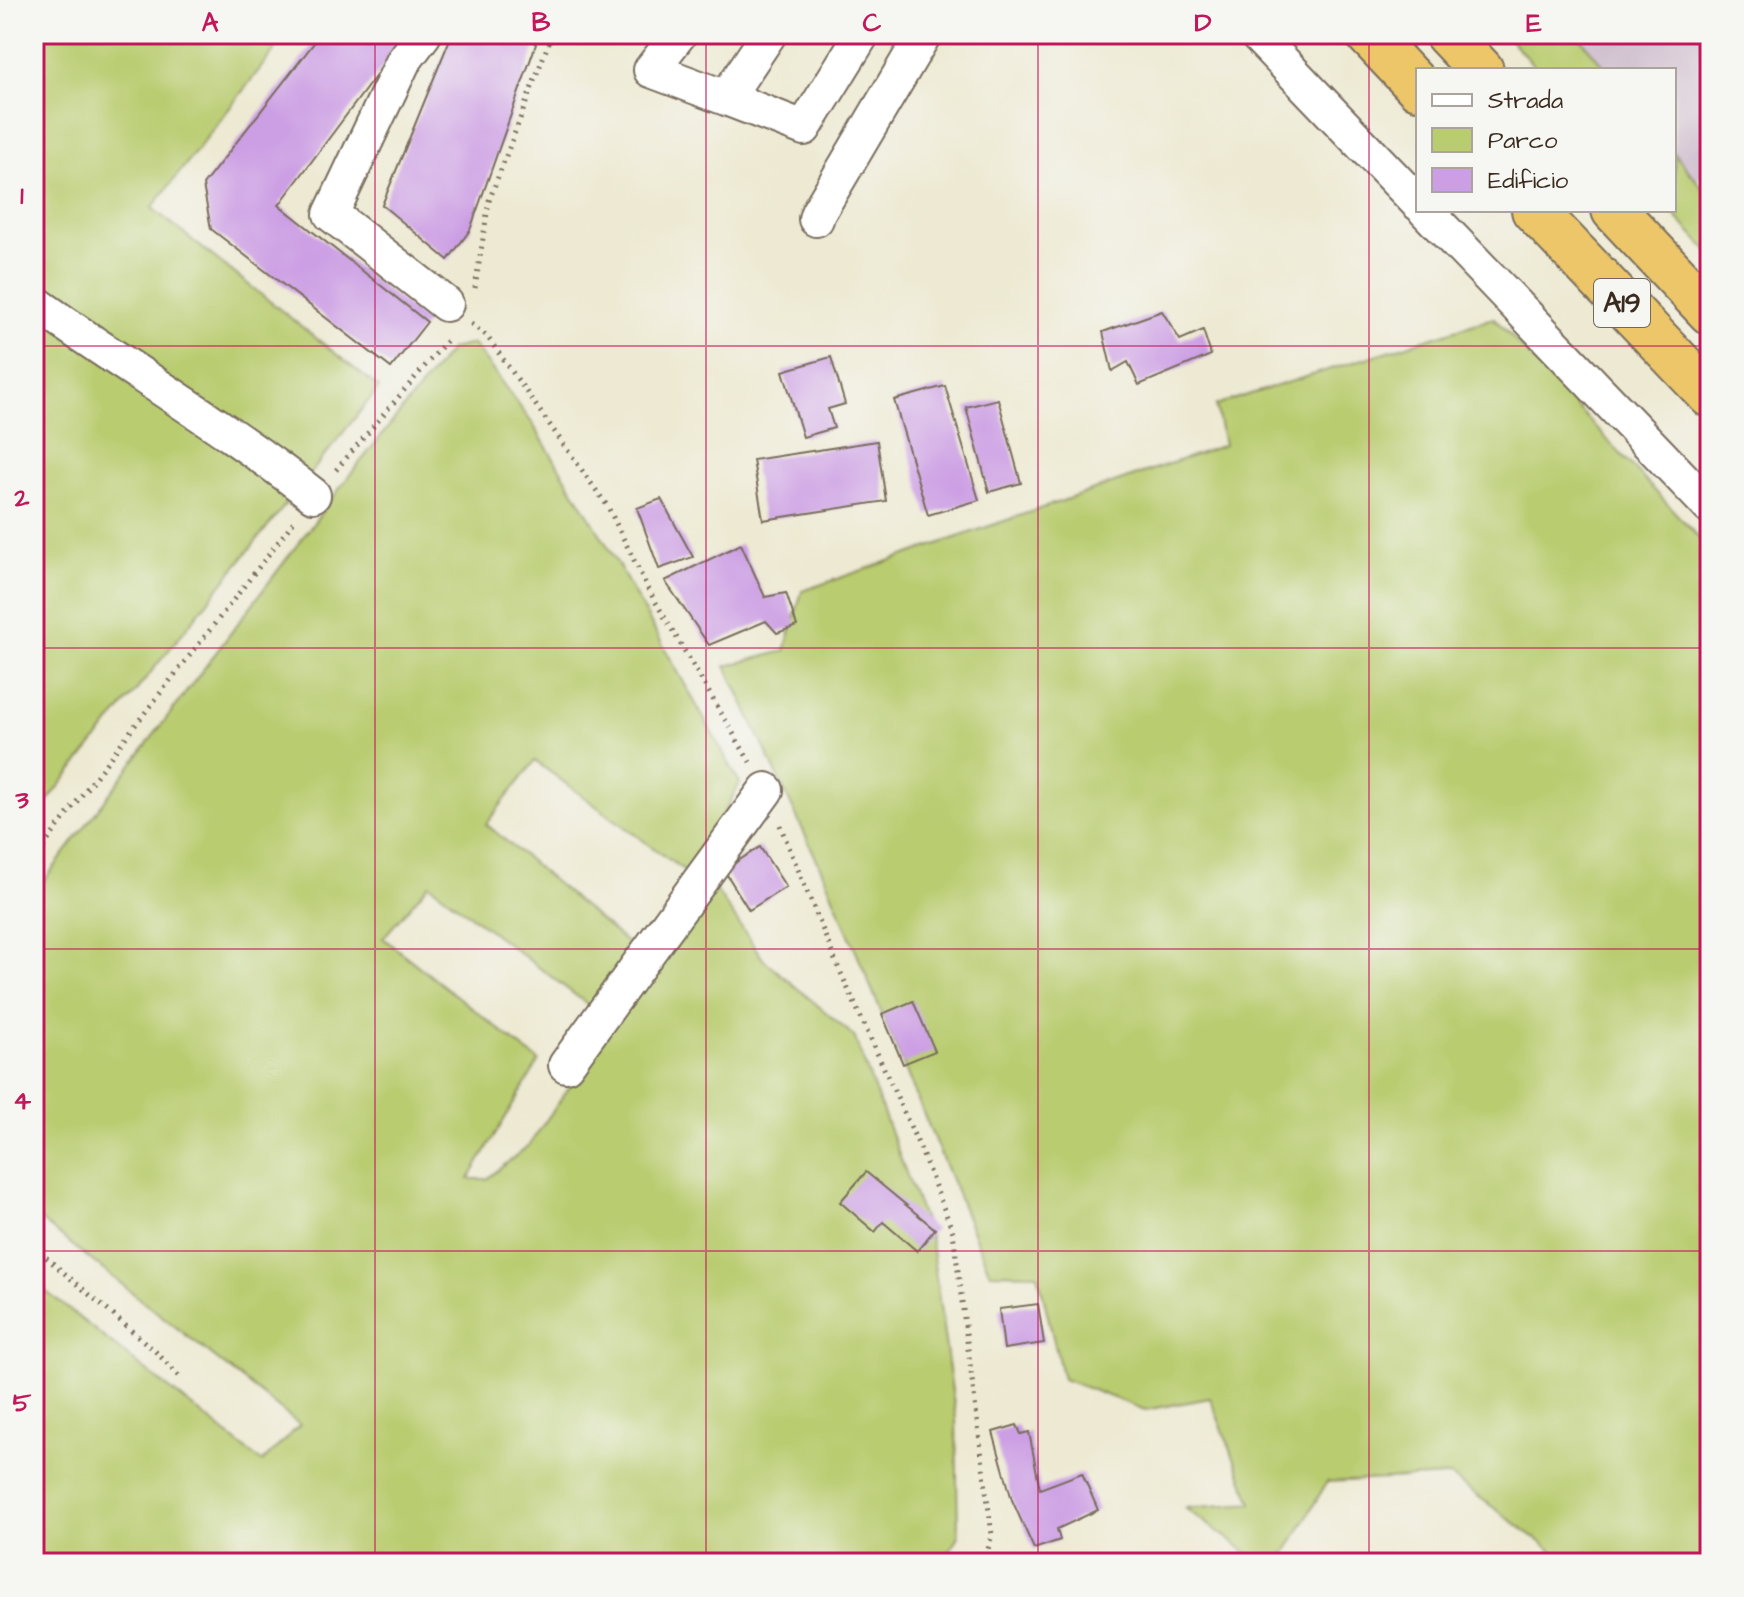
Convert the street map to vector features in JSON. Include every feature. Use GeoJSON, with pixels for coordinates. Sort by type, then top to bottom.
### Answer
{"type":"FeatureCollection","features":[{"type":"Feature","properties":{"kind":"highway"},"geometry":{"type":"LineString","coordinates":[[1368,34],[1416,85]]}},
{"type":"Feature","properties":{"kind":"highway"},"geometry":{"type":"LineString","coordinates":[[1447,34],[1479,68]]}},
{"type":"Feature","properties":{"kind":"highway","name":"A19"},"geometry":{"type":"LineString","coordinates":[[1536,212],[1710,395]]}},
{"type":"Feature","properties":{"kind":"highway","name":"A19"},"geometry":{"type":"LineString","coordinates":[[1616,212],[1710,312]]}},
{"type":"Feature","properties":{"kind":"street"},"geometry":{"type":"LineString","coordinates":[[424,34],[403,62],[331,214],[463,309]]}},
{"type":"Feature","properties":{"kind":"street"},"geometry":{"type":"LineString","coordinates":[[679,34],[651,70],[804,128],[862,34]]}},
{"type":"Feature","properties":{"kind":"street"},"geometry":{"type":"LineString","coordinates":[[726,98],[769,34]]}},
{"type":"Feature","properties":{"kind":"street"},"geometry":{"type":"LineString","coordinates":[[816,219],[924,34]]}},
{"type":"Feature","properties":{"kind":"street"},"geometry":{"type":"LineString","coordinates":[[1256,34],[1416,201]]}},
{"type":"Feature","properties":{"kind":"street"},"geometry":{"type":"LineString","coordinates":[[1427,212],[1710,507]]}},
{"type":"Feature","properties":{"kind":"street"},"geometry":{"type":"LineString","coordinates":[[34,302],[109,356],[252,448],[313,495]]}},
{"type":"Feature","properties":{"kind":"street"},"geometry":{"type":"LineString","coordinates":[[566,1065],[766,790]]}},
{"type":"Feature","properties":{"kind":"path"},"geometry":{"type":"LineString","coordinates":[[34,860],[116,747],[177,674],[313,495],[447,340],[463,309],[489,201],[552,34]]}},
{"type":"Feature","properties":{"kind":"path"},"geometry":{"type":"LineString","coordinates":[[463,309],[470,324],[486,335],[608,507],[648,589],[766,790],[835,960],[920,1148],[953,1232],[992,1535],[984,1563]]}},
{"type":"Feature","properties":{"kind":"path"},"geometry":{"type":"LineString","coordinates":[[34,1247],[155,1351],[180,1377]]}},
{"type":"Feature","properties":{"kind":"shaded area"},"geometry":{"type":"Polygon","coordinates":[[[1577,34],[1710,34],[1710,166],[1697,181],[1676,155],[1676,68],[1605,68],[1577,34]]]}},
{"type":"Feature","properties":{"kind":"green space"},"geometry":{"type":"Polygon","coordinates":[[[34,34],[287,34],[152,208],[379,388],[34,818],[34,34]]]}},
{"type":"Feature","properties":{"kind":"green space"},"geometry":{"type":"Polygon","coordinates":[[[1505,34],[1577,34],[1605,68],[1536,68],[1505,34]]]}},
{"type":"Feature","properties":{"kind":"green space"},"geometry":{"type":"Polygon","coordinates":[[[1676,155],[1710,197],[1710,253],[1672,212],[1676,212],[1676,155]]]}},
{"type":"Feature","properties":{"kind":"green space"},"geometry":{"type":"Polygon","coordinates":[[[1494,318],[1710,550],[1710,1549],[1694,1563],[1570,1563],[1450,1476],[1327,1482],[1280,1563],[1262,1563],[1185,1508],[1252,1503],[1210,1398],[1145,1410],[1063,1379],[1038,1274],[990,1273],[825,877],[726,666],[785,651],[802,591],[1224,445],[1216,405],[1494,318]]]}},
{"type":"Feature","properties":{"kind":"green space"},"geometry":{"type":"Polygon","coordinates":[[[473,344],[532,423],[607,545],[740,783],[690,875],[535,761],[486,824],[635,950],[595,1010],[429,884],[383,938],[539,1061],[469,1179],[487,1179],[529,1145],[711,883],[763,959],[854,1036],[930,1236],[956,1419],[958,1536],[943,1563],[34,1563],[34,1282],[262,1462],[300,1425],[34,1215],[34,894],[349,476],[451,349],[473,344]]]}},
{"type":"Feature","properties":{"kind":"building"},"geometry":{"type":"Polygon","coordinates":[[[321,34],[407,34],[279,205],[427,322],[391,368],[211,229],[203,185],[321,34]]]}},
{"type":"Feature","properties":{"kind":"building"},"geometry":{"type":"Polygon","coordinates":[[[452,34],[524,34],[536,44],[470,230],[448,260],[382,205],[452,34]]]}},
{"type":"Feature","properties":{"kind":"building"},"geometry":{"type":"Polygon","coordinates":[[[1162,311],[1180,340],[1203,330],[1211,355],[1139,385],[1128,362],[1112,371],[1103,332],[1162,311]]]}},
{"type":"Feature","properties":{"kind":"building"},"geometry":{"type":"Polygon","coordinates":[[[831,357],[845,404],[828,409],[834,428],[803,437],[783,371],[831,357]]]}},
{"type":"Feature","properties":{"kind":"building"},"geometry":{"type":"Polygon","coordinates":[[[945,386],[979,500],[928,515],[894,400],[945,386]]]}},
{"type":"Feature","properties":{"kind":"building"},"geometry":{"type":"Polygon","coordinates":[[[998,399],[1021,483],[989,492],[966,407],[998,399]]]}},
{"type":"Feature","properties":{"kind":"building"},"geometry":{"type":"Polygon","coordinates":[[[877,441],[886,501],[763,520],[753,460],[877,441]]]}},
{"type":"Feature","properties":{"kind":"building"},"geometry":{"type":"Polygon","coordinates":[[[661,499],[693,557],[659,569],[637,508],[661,499]]]}},
{"type":"Feature","properties":{"kind":"building"},"geometry":{"type":"Polygon","coordinates":[[[741,544],[765,597],[786,593],[797,626],[777,633],[766,621],[709,645],[665,581],[741,544]]]}},
{"type":"Feature","properties":{"kind":"building"},"geometry":{"type":"Polygon","coordinates":[[[760,847],[786,887],[749,910],[724,870],[760,847]]]}},
{"type":"Feature","properties":{"kind":"building"},"geometry":{"type":"Polygon","coordinates":[[[913,1001],[935,1051],[903,1064],[882,1014],[913,1001]]]}},
{"type":"Feature","properties":{"kind":"building"},"geometry":{"type":"Polygon","coordinates":[[[866,1172],[935,1229],[917,1251],[883,1222],[875,1232],[840,1202],[866,1172]]]}},
{"type":"Feature","properties":{"kind":"building"},"geometry":{"type":"Polygon","coordinates":[[[1038,1304],[1044,1343],[1004,1349],[999,1309],[1038,1304]]]}},
{"type":"Feature","properties":{"kind":"building"},"geometry":{"type":"Polygon","coordinates":[[[1017,1425],[1021,1434],[1029,1432],[1040,1489],[1082,1473],[1098,1510],[1057,1529],[1060,1540],[1034,1549],[1012,1500],[993,1432],[1017,1425]]]}}]}
